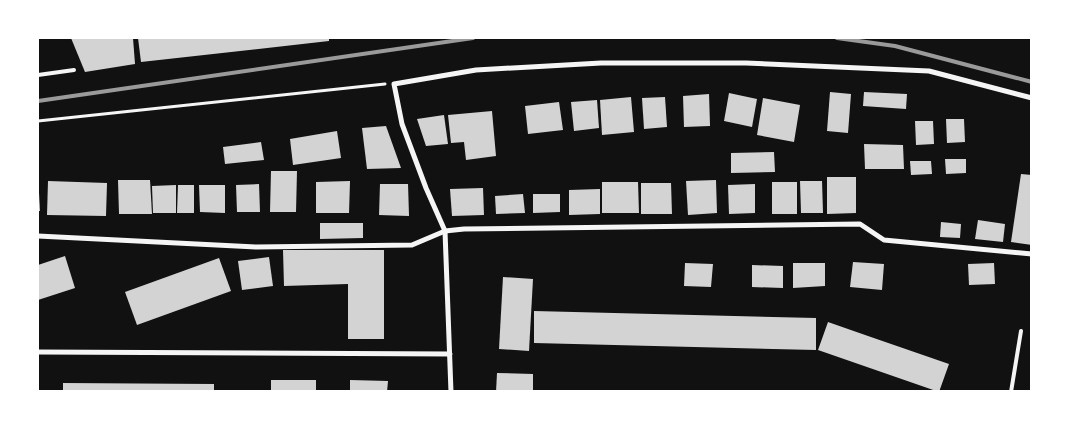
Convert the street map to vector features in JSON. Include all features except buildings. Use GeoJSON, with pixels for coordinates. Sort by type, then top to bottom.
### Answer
{"type":"FeatureCollection","features":[{"type":"Feature","properties":{"kind":"street"},"geometry":{"type":"LineString","coordinates":[[451,392],[446,231],[426,188],[402,124],[394,84],[476,70],[601,63],[746,63],[930,71],[1032,98]]}},
{"type":"Feature","properties":{"kind":"street"},"geometry":{"type":"LineString","coordinates":[[38,236],[256,247],[382,246],[412,245],[446,231],[464,229],[860,224],[884,240],[1032,254]]}},
{"type":"Feature","properties":{"kind":"street"},"geometry":{"type":"LineString","coordinates":[[38,352],[450,354]]}},
{"type":"Feature","properties":{"kind":"lane"},"geometry":{"type":"LineString","coordinates":[[38,75],[74,70]]}},
{"type":"Feature","properties":{"kind":"lane"},"geometry":{"type":"LineString","coordinates":[[1011,392],[1021,331]]}},
{"type":"Feature","properties":{"kind":"path"},"geometry":{"type":"LineString","coordinates":[[38,121],[394,84]]}},
{"type":"Feature","properties":{"kind":"railway"},"geometry":{"type":"LineString","coordinates":[[38,101],[473,38]]}},
{"type":"Feature","properties":{"kind":"railway"},"geometry":{"type":"LineString","coordinates":[[837,38],[895,46],[1032,82]]}}]}
